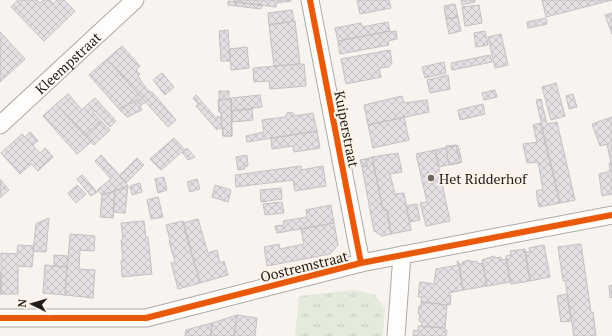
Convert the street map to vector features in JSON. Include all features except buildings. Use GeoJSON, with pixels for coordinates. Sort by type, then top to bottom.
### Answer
{"type":"FeatureCollection","features":[{"type":"Feature","properties":{"kind":"street","name":"Kleempstraat"},"geometry":{"type":"LineString","coordinates":[[0,125],[135,0]]}},
{"type":"Feature","properties":{"kind":"street","name":"Kuiperstraat"},"geometry":{"type":"LineString","coordinates":[[310,0],[361,263]]}},
{"type":"Feature","properties":{"kind":"street","name":"Oostremstraat"},"geometry":{"type":"LineString","coordinates":[[0,318],[146,318],[361,263],[612,215]]}},
{"type":"Feature","properties":{"kind":"street"},"geometry":{"type":"LineString","coordinates":[[396,336],[402,255]]}},
{"type":"Feature","properties":{"kind":"green space"},"geometry":{"type":"Polygon","coordinates":[[[354,290],[374,294],[385,308],[383,336],[295,336],[299,296],[354,290]]]}},
{"type":"Feature","properties":{"kind":"cycle path"},"geometry":{"type":"LineString","coordinates":[[310,0],[361,263]]}},
{"type":"Feature","properties":{"kind":"cycle path"},"geometry":{"type":"LineString","coordinates":[[0,318],[146,318],[361,263],[612,215]]}},
{"type":"Feature","properties":{"kind":"place","name":"Het Ridderhof"},"geometry":{"type":"Point","coordinates":[431,178]}}]}
